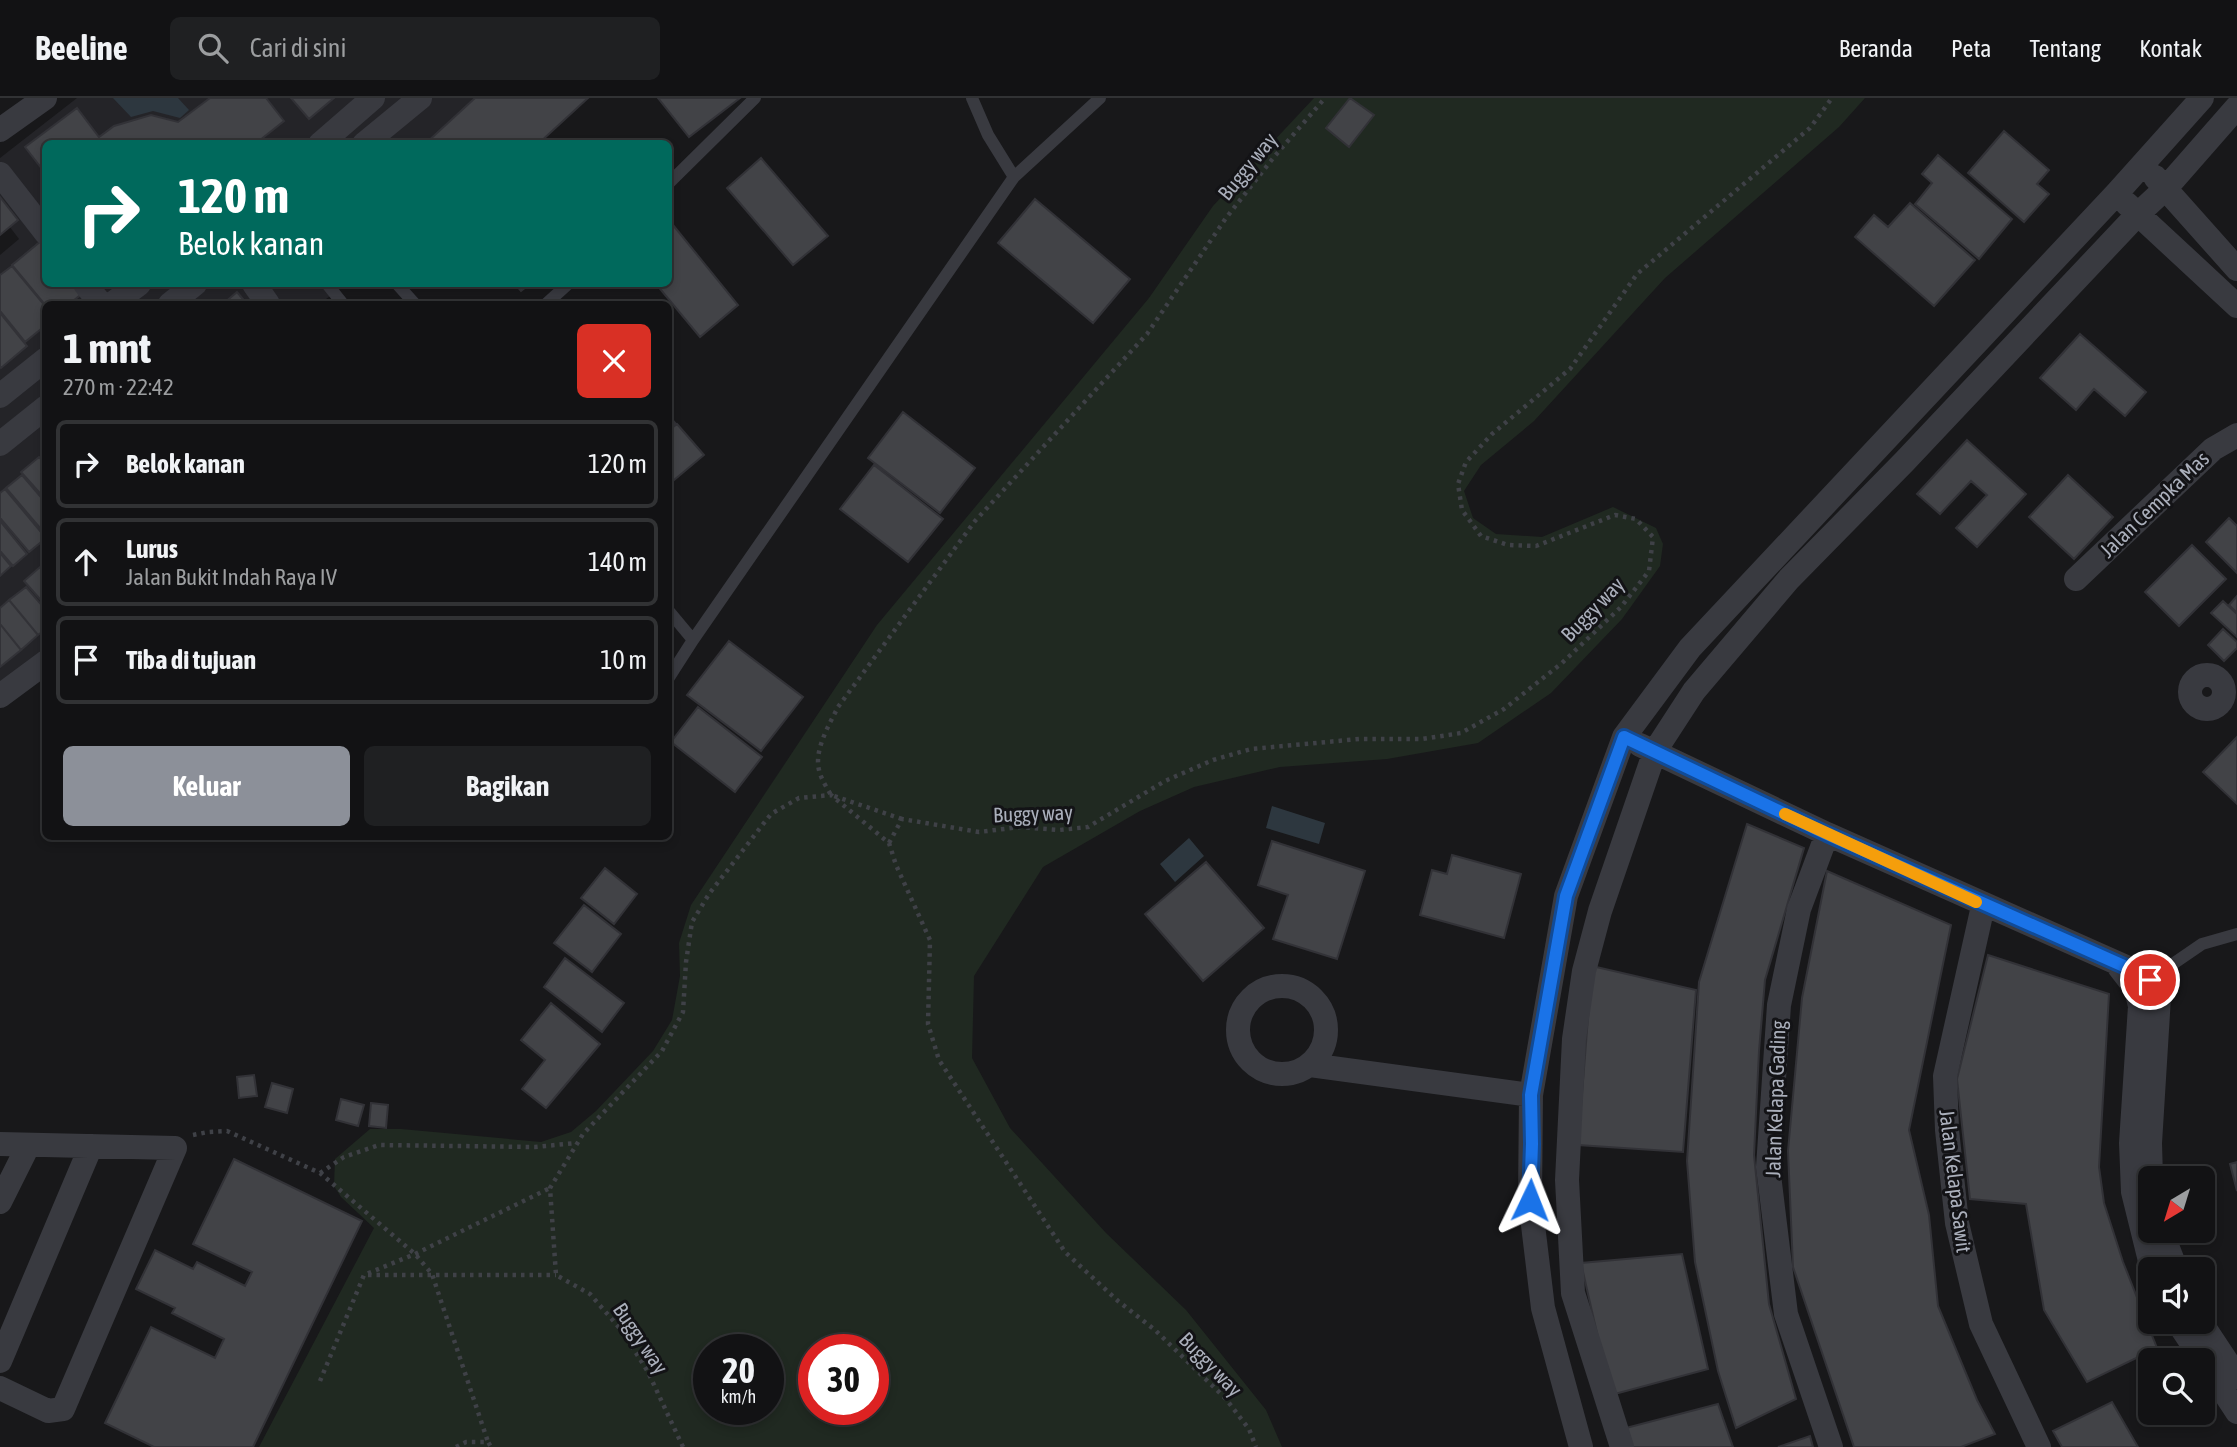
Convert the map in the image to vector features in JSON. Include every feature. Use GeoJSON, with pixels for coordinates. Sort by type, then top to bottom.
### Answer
{"type":"FeatureCollection","features":[{"type":"Feature","properties":{"kind":"street"},"geometry":{"type":"LineString","coordinates":[[0,130],[45,98]]}},
{"type":"Feature","properties":{"kind":"street"},"geometry":{"type":"LineString","coordinates":[[325,140],[373,98]]}},
{"type":"Feature","properties":{"kind":"street"},"geometry":{"type":"LineString","coordinates":[[369,140],[420,98]]}},
{"type":"Feature","properties":{"kind":"street"},"geometry":{"type":"LineString","coordinates":[[1581,1447],[1543,1308],[1530,1200],[1531,1095],[1566,896],[1624,737],[1690,648],[2116,194],[2202,98]]}},
{"type":"Feature","properties":{"kind":"street"},"geometry":{"type":"LineString","coordinates":[[1622,1447],[1573,1293],[1567,1167],[1574,1039],[1584,971],[1600,911],[1655,751],[1694,691],[1788,579],[2166,188],[2237,107]]}},
{"type":"Feature","properties":{"kind":"street"},"geometry":{"type":"LineString","coordinates":[[2142,164],[2237,269]]}},
{"type":"Feature","properties":{"kind":"street"},"geometry":{"type":"LineString","coordinates":[[0,174],[42,228]]}},
{"type":"Feature","properties":{"kind":"street"},"geometry":{"type":"LineString","coordinates":[[2116,194],[2237,306]]}},
{"type":"Feature","properties":{"kind":"street"},"geometry":{"type":"LineString","coordinates":[[88,287],[99,301]]}},
{"type":"Feature","properties":{"kind":"street"},"geometry":{"type":"LineString","coordinates":[[116,301],[135,287]]}},
{"type":"Feature","properties":{"kind":"street"},"geometry":{"type":"LineString","coordinates":[[174,301],[191,287]]}},
{"type":"Feature","properties":{"kind":"street"},"geometry":{"type":"LineString","coordinates":[[0,396],[42,362]]}},
{"type":"Feature","properties":{"kind":"street"},"geometry":{"type":"LineString","coordinates":[[0,444],[42,410]]}},
{"type":"Feature","properties":{"kind":"street","name":"Jalan Cempka Mas"},"geometry":{"type":"LineString","coordinates":[[2076,579],[2213,449],[2237,435]]}},
{"type":"Feature","properties":{"kind":"street"},"geometry":{"type":"LineString","coordinates":[[0,696],[42,665]]}},
{"type":"Feature","properties":{"kind":"street"},"geometry":{"type":"LineString","coordinates":[[1624,737],[1827,834],[2118,965],[2159,997],[2151,1166]]}},
{"type":"Feature","properties":{"kind":"street","name":"Jalan Kelapa Gading"},"geometry":{"type":"LineString","coordinates":[[1827,834],[1799,909],[1779,1004],[1768,1167],[1786,1314],[1831,1447]]}},
{"type":"Feature","properties":{"kind":"street","name":"Jalan Kelapa Sawit"},"geometry":{"type":"LineString","coordinates":[[1983,905],[1945,1076],[1947,1130],[1957,1223],[1981,1324],[2039,1447]]}},
{"type":"Feature","properties":{"kind":"street"},"geometry":{"type":"LineString","coordinates":[[2143,985],[2131,1143],[2133,1192],[2149,1257]]}},
{"type":"Feature","properties":{"kind":"street"},"geometry":{"type":"LineString","coordinates":[[1310,1065],[1531,1095]]}},
{"type":"Feature","properties":{"kind":"street"},"geometry":{"type":"LineString","coordinates":[[0,1144],[175,1148],[63,1409],[48,1411],[0,1388]]}},
{"type":"Feature","properties":{"kind":"street"},"geometry":{"type":"LineString","coordinates":[[0,1202],[28,1146]]}},
{"type":"Feature","properties":{"kind":"street"},"geometry":{"type":"LineString","coordinates":[[0,1361],[91,1146]]}},
{"type":"Feature","properties":{"kind":"street"},"geometry":{"type":"LineString","coordinates":[[2209,1334],[2237,1377]]}},
{"type":"Feature","properties":{"kind":"street"},"geometry":{"type":"LineString","coordinates":[[2215,1378],[2237,1412]]}},
{"type":"Feature","properties":{"kind":"lane"},"geometry":{"type":"LineString","coordinates":[[672,180],[755,98]]}},
{"type":"Feature","properties":{"kind":"lane"},"geometry":{"type":"LineString","coordinates":[[972,98],[988,135],[1014,177]]}},
{"type":"Feature","properties":{"kind":"lane"},"geometry":{"type":"LineString","coordinates":[[672,673],[1014,177],[1100,98]]}},
{"type":"Feature","properties":{"kind":"lane"},"geometry":{"type":"LineString","coordinates":[[329,287],[341,301]]}},
{"type":"Feature","properties":{"kind":"lane"},"geometry":{"type":"LineString","coordinates":[[400,287],[412,301]]}},
{"type":"Feature","properties":{"kind":"lane"},"geometry":{"type":"LineString","coordinates":[[549,301],[565,287]]}},
{"type":"Feature","properties":{"kind":"lane"},"geometry":{"type":"LineString","coordinates":[[672,615],[693,640]]}},
{"type":"Feature","properties":{"kind":"lane"},"geometry":{"type":"LineString","coordinates":[[2143,985],[2202,944],[2237,934]]}},
{"type":"Feature","properties":{"kind":"path","name":"Buggy way"},"geometry":{"type":"LineString","coordinates":[[1256,1447],[1249,1429],[1226,1399],[1155,1329],[1118,1301],[1065,1252],[939,1060],[928,1024],[930,940],[896,865],[889,843],[831,795],[819,771],[818,757],[838,707],[975,521],[1147,334],[1226,218],[1325,98]]}},
{"type":"Feature","properties":{"kind":"path","name":"Buggy way"},"geometry":{"type":"LineString","coordinates":[[550,1188],[577,1143],[606,1108],[662,1051],[683,1012],[685,962],[692,922],[709,894],[771,814],[799,797],[831,795],[902,819],[979,832],[1020,827],[1059,831],[1088,827],[1165,781],[1213,760],[1251,749],[1461,733],[1504,709],[1562,663],[1621,607],[1649,571],[1653,537],[1636,519],[1615,515],[1536,546],[1508,545],[1481,536],[1462,510],[1458,484],[1466,462],[1492,434],[1570,369],[1637,274],[1810,128],[1832,98]]}},
{"type":"Feature","properties":{"kind":"path"},"geometry":{"type":"LineString","coordinates":[[889,843],[902,819]]}},
{"type":"Feature","properties":{"kind":"path"},"geometry":{"type":"LineString","coordinates":[[175,1148],[194,1135],[228,1131],[320,1173],[415,1254],[432,1274],[490,1445],[466,1442],[456,1447]]}},
{"type":"Feature","properties":{"kind":"path"},"geometry":{"type":"LineString","coordinates":[[320,1173],[344,1157],[379,1145],[535,1147],[577,1143]]}},
{"type":"Feature","properties":{"kind":"path"},"geometry":{"type":"LineString","coordinates":[[320,1381],[364,1275],[415,1254],[550,1188],[556,1275],[364,1275]]}},
{"type":"Feature","properties":{"kind":"path","name":"Buggy way"},"geometry":{"type":"LineString","coordinates":[[556,1275],[590,1294],[623,1332],[648,1372],[683,1447]]}},
{"type":"Feature","properties":{"kind":"shaded area"},"geometry":{"type":"Polygon","coordinates":[[[77,98],[560,98],[511,140],[42,140],[42,287],[343,287],[323,301],[42,301],[42,665],[0,700],[0,255],[19,239],[0,214],[0,158],[77,98]]]}},
{"type":"Feature","properties":{"kind":"shaded area"},"geometry":{"type":"Polygon","coordinates":[[[113,98],[178,98],[189,110],[180,118],[153,111],[131,117],[113,98]]]}},
{"type":"Feature","properties":{"kind":"shaded area"},"geometry":{"type":"Polygon","coordinates":[[[1314,98],[1865,98],[1839,127],[1665,278],[1534,421],[1481,465],[1464,491],[1473,518],[1496,534],[1542,537],[1613,507],[1656,528],[1663,544],[1660,566],[1622,619],[1551,693],[1478,743],[1387,759],[1280,767],[1194,787],[1140,811],[1043,867],[974,976],[972,1058],[1010,1128],[1106,1233],[1186,1310],[1266,1410],[1282,1447],[259,1447],[374,1228],[341,1197],[334,1186],[335,1159],[370,1129],[401,1129],[541,1142],[571,1132],[596,1111],[653,1051],[672,1020],[680,976],[679,943],[691,905],[877,625],[1149,298],[1213,206],[1314,98]]]}},
{"type":"Feature","properties":{"kind":"shaded area"},"geometry":{"type":"Polygon","coordinates":[[[1272,806],[1325,823],[1319,844],[1266,828],[1272,806]]]}},
{"type":"Feature","properties":{"kind":"shaded area"},"geometry":{"type":"Polygon","coordinates":[[[1189,838],[1204,856],[1175,882],[1160,864],[1189,838]]]}},
{"type":"Feature","properties":{"kind":"building"},"geometry":{"type":"Polygon","coordinates":[[[210,98],[266,98],[284,121],[260,140],[42,140],[42,169],[25,147],[77,108],[99,137],[114,126],[151,115],[178,122],[210,98]]]}},
{"type":"Feature","properties":{"kind":"building"},"geometry":{"type":"Polygon","coordinates":[[[291,98],[334,98],[309,119],[291,98]]]}},
{"type":"Feature","properties":{"kind":"building"},"geometry":{"type":"Polygon","coordinates":[[[475,98],[588,98],[542,140],[429,140],[475,98]]]}},
{"type":"Feature","properties":{"kind":"building"},"geometry":{"type":"Polygon","coordinates":[[[658,98],[740,98],[689,137],[658,98]]]}},
{"type":"Feature","properties":{"kind":"building"},"geometry":{"type":"Polygon","coordinates":[[[1350,98],[1374,115],[1349,147],[1326,128],[1350,98]]]}},
{"type":"Feature","properties":{"kind":"building"},"geometry":{"type":"Polygon","coordinates":[[[2004,131],[2049,170],[2037,184],[2049,194],[2024,222],[1968,173],[2004,131]]]}},
{"type":"Feature","properties":{"kind":"building"},"geometry":{"type":"Polygon","coordinates":[[[1938,155],[2012,219],[1979,259],[1915,204],[1932,183],[1922,174],[1938,155]]]}},
{"type":"Feature","properties":{"kind":"building"},"geometry":{"type":"Polygon","coordinates":[[[761,158],[828,236],[793,265],[727,188],[761,158]]]}},
{"type":"Feature","properties":{"kind":"building"},"geometry":{"type":"Polygon","coordinates":[[[0,197],[18,220],[0,235],[0,197]]]}},
{"type":"Feature","properties":{"kind":"building"},"geometry":{"type":"Polygon","coordinates":[[[1035,199],[1130,279],[1093,323],[998,243],[1035,199]]]}},
{"type":"Feature","properties":{"kind":"building"},"geometry":{"type":"Polygon","coordinates":[[[1910,203],[1975,260],[1934,306],[1855,237],[1874,215],[1888,227],[1910,203]]]}},
{"type":"Feature","properties":{"kind":"building"},"geometry":{"type":"Polygon","coordinates":[[[672,226],[738,305],[700,337],[658,287],[672,287],[672,226]]]}},
{"type":"Feature","properties":{"kind":"building"},"geometry":{"type":"Polygon","coordinates":[[[41,241],[42,287],[78,287],[83,293],[73,301],[42,301],[12,265],[41,241]]]}},
{"type":"Feature","properties":{"kind":"building"},"geometry":{"type":"Polygon","coordinates":[[[12,266],[42,302],[42,328],[25,342],[0,311],[0,275],[12,266]]]}},
{"type":"Feature","properties":{"kind":"building"},"geometry":{"type":"Polygon","coordinates":[[[237,292],[244,301],[226,301],[237,292]]]}},
{"type":"Feature","properties":{"kind":"building"},"geometry":{"type":"Polygon","coordinates":[[[0,313],[27,346],[1,368],[0,366],[0,313]]]}},
{"type":"Feature","properties":{"kind":"building"},"geometry":{"type":"Polygon","coordinates":[[[2080,334],[2146,392],[2125,416],[2094,389],[2076,410],[2040,378],[2080,334]]]}},
{"type":"Feature","properties":{"kind":"building"},"geometry":{"type":"Polygon","coordinates":[[[903,412],[975,468],[940,513],[868,458],[903,412]]]}},
{"type":"Feature","properties":{"kind":"building"},"geometry":{"type":"Polygon","coordinates":[[[677,424],[704,455],[672,482],[672,428],[677,424]]]}},
{"type":"Feature","properties":{"kind":"building"},"geometry":{"type":"Polygon","coordinates":[[[1967,440],[2026,494],[1977,547],[1956,528],[1987,495],[1971,481],[1940,514],[1917,494],[1967,440]]]}},
{"type":"Feature","properties":{"kind":"building"},"geometry":{"type":"Polygon","coordinates":[[[39,457],[42,460],[42,496],[21,472],[39,457]]]}},
{"type":"Feature","properties":{"kind":"building"},"geometry":{"type":"Polygon","coordinates":[[[874,465],[943,519],[908,562],[840,509],[874,465]]]}},
{"type":"Feature","properties":{"kind":"building"},"geometry":{"type":"Polygon","coordinates":[[[22,475],[42,498],[42,530],[6,488],[22,475]]]}},
{"type":"Feature","properties":{"kind":"building"},"geometry":{"type":"Polygon","coordinates":[[[2068,475],[2113,517],[2074,559],[2029,517],[2068,475]]]}},
{"type":"Feature","properties":{"kind":"building"},"geometry":{"type":"Polygon","coordinates":[[[5,489],[42,533],[42,541],[29,552],[0,518],[0,493],[5,489]]]}},
{"type":"Feature","properties":{"kind":"building"},"geometry":{"type":"Polygon","coordinates":[[[2229,518],[2237,526],[2237,573],[2206,542],[2229,518]]]}},
{"type":"Feature","properties":{"kind":"building"},"geometry":{"type":"Polygon","coordinates":[[[0,521],[27,554],[13,566],[0,551],[0,521]]]}},
{"type":"Feature","properties":{"kind":"building"},"geometry":{"type":"Polygon","coordinates":[[[2192,545],[2226,579],[2179,626],[2145,592],[2192,545]]]}},
{"type":"Feature","properties":{"kind":"building"},"geometry":{"type":"Polygon","coordinates":[[[0,553],[11,566],[0,576],[0,553]]]}},
{"type":"Feature","properties":{"kind":"building"},"geometry":{"type":"Polygon","coordinates":[[[40,567],[42,569],[42,601],[24,581],[40,567]]]}},
{"type":"Feature","properties":{"kind":"building"},"geometry":{"type":"Polygon","coordinates":[[[26,587],[42,605],[42,632],[38,635],[9,600],[26,587]]]}},
{"type":"Feature","properties":{"kind":"building"},"geometry":{"type":"Polygon","coordinates":[[[2237,596],[2237,613],[2229,605],[2237,596]]]}},
{"type":"Feature","properties":{"kind":"building"},"geometry":{"type":"Polygon","coordinates":[[[9,600],[38,635],[21,650],[0,624],[0,608],[9,600]]]}},
{"type":"Feature","properties":{"kind":"building"},"geometry":{"type":"Polygon","coordinates":[[[2223,601],[2237,614],[2237,637],[2211,613],[2223,601]]]}},
{"type":"Feature","properties":{"kind":"building"},"geometry":{"type":"Polygon","coordinates":[[[0,624],[21,650],[0,667],[0,624]]]}},
{"type":"Feature","properties":{"kind":"building"},"geometry":{"type":"Polygon","coordinates":[[[2223,629],[2237,642],[2237,648],[2224,661],[2208,645],[2223,629]]]}},
{"type":"Feature","properties":{"kind":"building"},"geometry":{"type":"Polygon","coordinates":[[[729,641],[803,697],[761,751],[687,695],[729,641]]]}},
{"type":"Feature","properties":{"kind":"building"},"geometry":{"type":"Polygon","coordinates":[[[698,707],[762,757],[735,792],[672,741],[698,707]]]}},
{"type":"Feature","properties":{"kind":"building"},"geometry":{"type":"Polygon","coordinates":[[[2237,737],[2237,804],[2203,772],[2237,737]]]}},
{"type":"Feature","properties":{"kind":"building"},"geometry":{"type":"Polygon","coordinates":[[[1747,824],[1804,848],[1765,980],[1754,1155],[1769,1304],[1796,1399],[1736,1428],[1718,1371],[1695,1262],[1687,1161],[1699,982],[1747,824]]]}},
{"type":"Feature","properties":{"kind":"building"},"geometry":{"type":"Polygon","coordinates":[[[1272,841],[1365,871],[1337,959],[1273,939],[1288,895],[1258,885],[1272,841]]]}},
{"type":"Feature","properties":{"kind":"building"},"geometry":{"type":"Polygon","coordinates":[[[1452,855],[1521,874],[1504,938],[1420,915],[1432,870],[1447,874],[1452,855]]]}},
{"type":"Feature","properties":{"kind":"building"},"geometry":{"type":"Polygon","coordinates":[[[1206,862],[1264,928],[1203,981],[1145,914],[1206,862]]]}},
{"type":"Feature","properties":{"kind":"building"},"geometry":{"type":"Polygon","coordinates":[[[605,868],[637,894],[614,924],[581,898],[605,868]]]}},
{"type":"Feature","properties":{"kind":"building"},"geometry":{"type":"Polygon","coordinates":[[[1827,871],[1951,925],[1909,1130],[1929,1215],[1938,1306],[1977,1400],[1995,1434],[1961,1447],[1854,1447],[1793,1267],[1788,1151],[1802,998],[1827,871]]]}},
{"type":"Feature","properties":{"kind":"building"},"geometry":{"type":"Polygon","coordinates":[[[584,905],[621,934],[592,972],[554,943],[584,905]]]}},
{"type":"Feature","properties":{"kind":"building"},"geometry":{"type":"Polygon","coordinates":[[[1988,955],[2109,994],[2099,1167],[2104,1203],[2138,1300],[2138,1334],[2151,1334],[2157,1348],[2138,1348],[2138,1357],[2087,1382],[2044,1310],[2026,1204],[1970,1199],[1957,1079],[1988,955]]]}},
{"type":"Feature","properties":{"kind":"building"},"geometry":{"type":"Polygon","coordinates":[[[565,958],[624,1003],[602,1032],[544,987],[565,958]]]}},
{"type":"Feature","properties":{"kind":"building"},"geometry":{"type":"Polygon","coordinates":[[[1592,966],[1696,990],[1683,1152],[1578,1145],[1592,966]]]}},
{"type":"Feature","properties":{"kind":"building"},"geometry":{"type":"Polygon","coordinates":[[[551,1003],[600,1044],[546,1108],[522,1089],[545,1060],[521,1040],[551,1003]]]}},
{"type":"Feature","properties":{"kind":"building"},"geometry":{"type":"Polygon","coordinates":[[[254,1075],[257,1096],[239,1098],[237,1077],[254,1075]]]}},
{"type":"Feature","properties":{"kind":"building"},"geometry":{"type":"Polygon","coordinates":[[[272,1083],[293,1089],[287,1113],[265,1107],[272,1083]]]}},
{"type":"Feature","properties":{"kind":"building"},"geometry":{"type":"Polygon","coordinates":[[[341,1099],[364,1105],[358,1126],[336,1120],[341,1099]]]}},
{"type":"Feature","properties":{"kind":"building"},"geometry":{"type":"Polygon","coordinates":[[[371,1103],[388,1105],[386,1128],[369,1126],[371,1103]]]}},
{"type":"Feature","properties":{"kind":"building"},"geometry":{"type":"Polygon","coordinates":[[[234,1159],[362,1221],[253,1447],[154,1447],[105,1423],[151,1327],[215,1358],[224,1339],[172,1313],[175,1308],[136,1289],[155,1250],[193,1269],[197,1262],[245,1286],[252,1272],[193,1244],[234,1159]]]}},
{"type":"Feature","properties":{"kind":"building"},"geometry":{"type":"Polygon","coordinates":[[[2237,1162],[2237,1191],[2230,1164],[2237,1162]]]}},
{"type":"Feature","properties":{"kind":"building"},"geometry":{"type":"Polygon","coordinates":[[[1682,1254],[1708,1369],[1611,1395],[1581,1263],[1682,1254]]]}},
{"type":"Feature","properties":{"kind":"building"},"geometry":{"type":"Polygon","coordinates":[[[2112,1402],[2138,1447],[2062,1447],[2053,1431],[2112,1402]]]}},
{"type":"Feature","properties":{"kind":"building"},"geometry":{"type":"Polygon","coordinates":[[[1718,1404],[1733,1447],[1631,1447],[1626,1428],[1718,1404]]]}},
{"type":"Feature","properties":{"kind":"building"},"geometry":{"type":"Polygon","coordinates":[[[1810,1436],[1813,1447],[1778,1447],[1810,1436]]]}},
{"type":"Feature","properties":{"kind":"slow traffic"},"geometry":{"type":"LineString","coordinates":[[1785,814],[1976,902]]}},
{"type":"Feature","properties":{"kind":"route"},"geometry":{"type":"LineString","coordinates":[[1530,1200],[1531,1095],[1566,896],[1624,737],[1827,834],[2150,980]]}}]}
